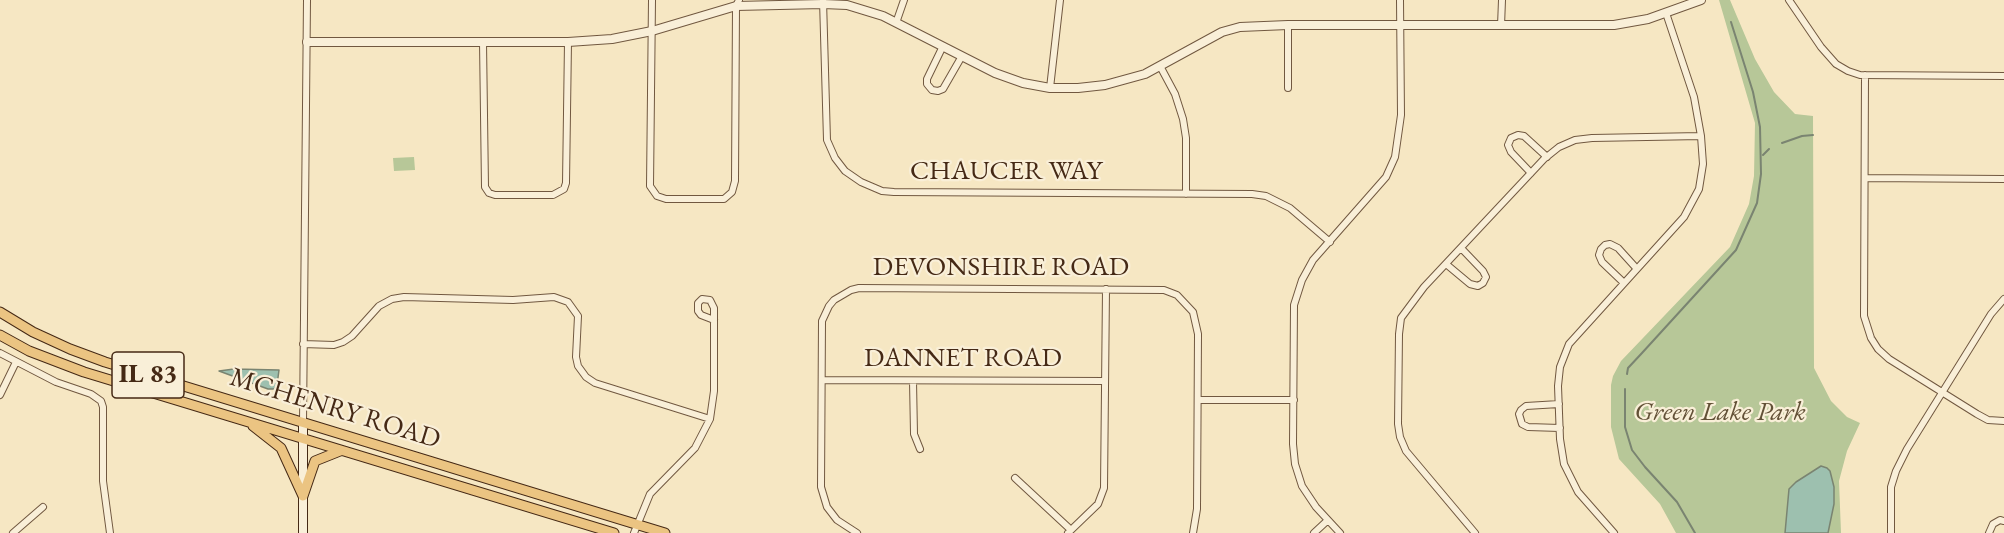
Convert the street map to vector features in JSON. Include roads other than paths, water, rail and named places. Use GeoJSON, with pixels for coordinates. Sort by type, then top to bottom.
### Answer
{"type":"FeatureCollection","features":[{"type":"Feature","properties":{"kind":"main road","name":"MCHENRY ROAD"},"geometry":{"type":"LineString","coordinates":[[0,312],[33,332],[70,349],[635,529],[665,533]]}},
{"type":"Feature","properties":{"kind":"main road","name":"MCHENRY ROAD"},"geometry":{"type":"LineString","coordinates":[[0,335],[28,351],[84,372],[614,533]]}},
{"type":"Feature","properties":{"kind":"main road"},"geometry":{"type":"LineString","coordinates":[[246,421],[281,448],[303,496]]}},
{"type":"Feature","properties":{"kind":"main road"},"geometry":{"type":"LineString","coordinates":[[303,423],[303,533]]}},
{"type":"Feature","properties":{"kind":"main road"},"geometry":{"type":"LineString","coordinates":[[303,496],[315,461],[340,451]]}},
{"type":"Feature","properties":{"kind":"street"},"geometry":{"type":"LineString","coordinates":[[303,423],[307,0]]}},
{"type":"Feature","properties":{"kind":"street"},"geometry":{"type":"LineString","coordinates":[[652,0],[650,186],[660,198],[724,199],[732,192],[735,181],[737,3]]}},
{"type":"Feature","properties":{"kind":"street"},"geometry":{"type":"LineString","coordinates":[[896,22],[904,0]]}},
{"type":"Feature","properties":{"kind":"street"},"geometry":{"type":"LineString","coordinates":[[1050,88],[1060,0]]}},
{"type":"Feature","properties":{"kind":"street"},"geometry":{"type":"LineString","coordinates":[[1340,533],[1316,507],[1302,486],[1295,464],[1294,305],[1302,280],[1313,260],[1386,177],[1395,157],[1401,115],[1400,0]]}},
{"type":"Feature","properties":{"kind":"street"},"geometry":{"type":"LineString","coordinates":[[1502,0],[1502,26]]}},
{"type":"Feature","properties":{"kind":"street"},"geometry":{"type":"LineString","coordinates":[[307,42],[568,42],[612,39],[652,31],[737,3],[823,2],[864,9],[896,22],[995,73],[1050,88],[1078,88],[1105,85],[1145,74],[1222,32],[1240,27],[1614,25],[1648,19],[1701,0]]}},
{"type":"Feature","properties":{"kind":"street"},"geometry":{"type":"LineString","coordinates":[[1789,0],[1821,47],[1836,64],[1848,71],[1865,75],[2004,76]]}},
{"type":"Feature","properties":{"kind":"street","name":"CHAUCER WAY"},"geometry":{"type":"LineString","coordinates":[[823,2],[827,140],[835,158],[845,171],[861,182],[894,192],[1252,194],[1266,196],[1290,207],[1329,242]]}},
{"type":"Feature","properties":{"kind":"street"},"geometry":{"type":"LineString","coordinates":[[1614,533],[1578,492],[1570,479],[1561,452],[1560,367],[1569,344],[1684,217],[1699,189],[1703,164],[1694,97],[1666,13]]}},
{"type":"Feature","properties":{"kind":"street"},"geometry":{"type":"LineString","coordinates":[[1288,25],[1288,87]]}},
{"type":"Feature","properties":{"kind":"street"},"geometry":{"type":"LineString","coordinates":[[483,42],[485,187],[489,193],[495,195],[553,195],[564,189],[566,183],[568,42]]}},
{"type":"Feature","properties":{"kind":"street"},"geometry":{"type":"LineString","coordinates":[[943,46],[927,80],[927,84],[933,90],[943,89],[962,56]]}},
{"type":"Feature","properties":{"kind":"street"},"geometry":{"type":"LineString","coordinates":[[1160,66],[1175,94],[1183,118],[1186,138],[1186,194]]}},
{"type":"Feature","properties":{"kind":"street"},"geometry":{"type":"LineString","coordinates":[[1865,75],[1864,316],[1871,338],[1878,349],[1889,359],[1942,393],[1988,420],[2004,421]]}},
{"type":"Feature","properties":{"kind":"street"},"geometry":{"type":"LineString","coordinates":[[1531,173],[1510,152],[1508,145],[1510,138],[1518,135],[1524,136],[1547,157]]}},
{"type":"Feature","properties":{"kind":"street"},"geometry":{"type":"LineString","coordinates":[[1475,533],[1406,451],[1400,437],[1398,334],[1401,318],[1413,300],[1446,264],[1531,173],[1559,147],[1575,140],[1592,138],[1701,136]]}},
{"type":"Feature","properties":{"kind":"street"},"geometry":{"type":"LineString","coordinates":[[1865,178],[2004,178]]}},
{"type":"Feature","properties":{"kind":"street"},"geometry":{"type":"LineString","coordinates":[[1624,283],[1602,262],[1599,255],[1601,249],[1610,244],[1618,248],[1637,269]]}},
{"type":"Feature","properties":{"kind":"street"},"geometry":{"type":"LineString","coordinates":[[1446,264],[1470,284],[1478,286],[1483,283],[1486,277],[1484,271],[1461,248]]}},
{"type":"Feature","properties":{"kind":"street","name":"DEVONSHIRE ROAD"},"geometry":{"type":"LineString","coordinates":[[857,533],[837,520],[826,507],[821,488],[822,321],[834,300],[859,288],[1164,290],[1177,295],[1193,312],[1198,334],[1197,509],[1193,533]]}},
{"type":"Feature","properties":{"kind":"street"},"geometry":{"type":"LineString","coordinates":[[1015,478],[1070,532],[1098,504],[1104,488],[1106,289]]}},
{"type":"Feature","properties":{"kind":"street"},"geometry":{"type":"LineString","coordinates":[[303,344],[334,345],[343,342],[352,336],[379,306],[392,299],[404,297],[513,300],[555,297],[568,302],[578,316],[576,357],[578,366],[586,377],[596,383],[710,419]]}},
{"type":"Feature","properties":{"kind":"street"},"geometry":{"type":"LineString","coordinates":[[1891,533],[1892,487],[1896,471],[1907,449],[1991,314],[2004,299]]}},
{"type":"Feature","properties":{"kind":"street"},"geometry":{"type":"LineString","coordinates":[[635,529],[650,494],[695,448],[710,419],[714,392],[714,320]]}},
{"type":"Feature","properties":{"kind":"street"},"geometry":{"type":"LineString","coordinates":[[0,353],[56,382],[91,394],[101,401],[103,407],[103,481],[110,533]]}},
{"type":"Feature","properties":{"kind":"street"},"geometry":{"type":"LineString","coordinates":[[0,395],[16,362]]}},
{"type":"Feature","properties":{"kind":"street","name":"DANNET ROAD"},"geometry":{"type":"LineString","coordinates":[[822,380],[1105,381]]}},
{"type":"Feature","properties":{"kind":"street"},"geometry":{"type":"LineString","coordinates":[[913,381],[914,434],[920,449]]}},
{"type":"Feature","properties":{"kind":"street"},"geometry":{"type":"LineString","coordinates":[[1198,400],[1293,400]]}},
{"type":"Feature","properties":{"kind":"street"},"geometry":{"type":"LineString","coordinates":[[1559,404],[1526,406],[1519,414],[1522,424],[1528,427],[1560,428]]}},
{"type":"Feature","properties":{"kind":"street"},"geometry":{"type":"LineString","coordinates":[[13,533],[44,507]]}},
{"type":"Feature","properties":{"kind":"street"},"geometry":{"type":"LineString","coordinates":[[1314,533],[1328,520]]}},
{"type":"Feature","properties":{"kind":"street"},"geometry":{"type":"LineString","coordinates":[[1989,533],[1993,524],[2000,520],[2004,521]]}},
{"type":"Feature","properties":{"kind":"waterway"},"geometry":{"type":"LineString","coordinates":[[1627,374],[1628,368],[1736,250],[1757,203],[1761,174],[1760,127],[1753,92],[1731,22]]}},
{"type":"Feature","properties":{"kind":"waterway"},"geometry":{"type":"LineString","coordinates":[[1782,143],[1813,135]]}},
{"type":"Feature","properties":{"kind":"waterway"},"geometry":{"type":"LineString","coordinates":[[1763,155],[1769,149]]}},
{"type":"Feature","properties":{"kind":"waterway"},"geometry":{"type":"LineString","coordinates":[[1625,389],[1625,427],[1632,450],[1677,502],[1695,533]]}},
{"type":"Feature","properties":{"kind":"park label","name":"Green Lake Park"},"geometry":{"type":"Point","coordinates":[1720,413]}}]}
